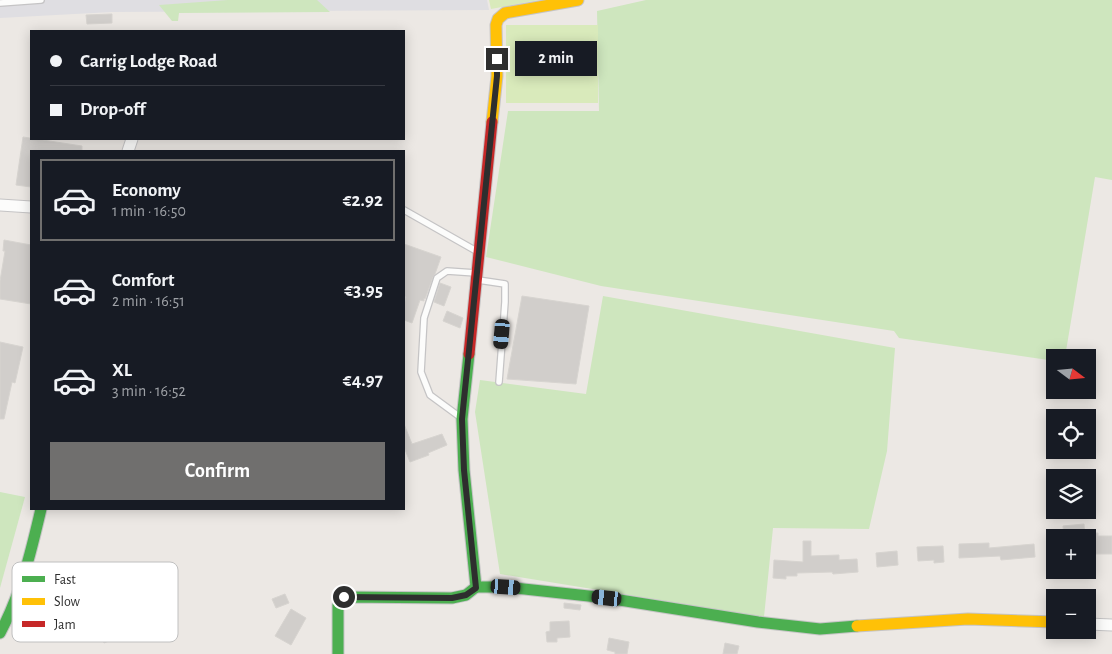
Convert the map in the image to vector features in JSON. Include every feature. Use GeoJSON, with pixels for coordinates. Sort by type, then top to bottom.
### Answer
{"type":"FeatureCollection","features":[{"type":"Feature","properties":{"kind":"street"},"geometry":{"type":"LineString","coordinates":[[476,588],[464,470],[462,419],[497,76],[496,25],[498,19],[505,13],[578,0]]}},
{"type":"Feature","properties":{"kind":"street"},"geometry":{"type":"LineString","coordinates":[[0,205],[30,208]]}},
{"type":"Feature","properties":{"kind":"street"},"geometry":{"type":"LineString","coordinates":[[27,562],[41,510]]}},
{"type":"Feature","properties":{"kind":"street"},"geometry":{"type":"LineString","coordinates":[[338,654],[338,605],[344,597],[452,598],[466,595],[476,588],[506,587],[607,598],[758,622],[820,629],[856,625],[968,619],[1046,622]]}},
{"type":"Feature","properties":{"kind":"street"},"geometry":{"type":"LineString","coordinates":[[0,633],[12,611]]}},
{"type":"Feature","properties":{"kind":"street"},"geometry":{"type":"LineString","coordinates":[[1096,624],[1112,625]]}},
{"type":"Feature","properties":{"kind":"lane"},"geometry":{"type":"LineString","coordinates":[[0,3],[41,0]]}},
{"type":"Feature","properties":{"kind":"lane"},"geometry":{"type":"LineString","coordinates":[[405,211],[479,253]]}},
{"type":"Feature","properties":{"kind":"lane"},"geometry":{"type":"LineString","coordinates":[[462,419],[430,395],[421,372],[424,318],[437,278],[447,271],[476,276],[504,284],[505,302],[499,382]]}},
{"type":"Feature","properties":{"kind":"shaded area"},"geometry":{"type":"Polygon","coordinates":[[[0,0],[487,0],[489,10],[112,12],[0,18],[0,0]]]}},
{"type":"Feature","properties":{"kind":"green space"},"geometry":{"type":"Polygon","coordinates":[[[228,0],[317,0],[330,12],[179,13],[178,21],[172,21],[159,5],[228,0]]]}},
{"type":"Feature","properties":{"kind":"green space"},"geometry":{"type":"Polygon","coordinates":[[[489,0],[539,0],[491,9],[489,0]]]}},
{"type":"Feature","properties":{"kind":"green space"},"geometry":{"type":"Polygon","coordinates":[[[646,0],[1112,0],[1112,180],[1095,177],[1066,349],[1046,349],[1046,360],[899,338],[894,331],[601,286],[486,257],[508,111],[599,111],[597,11],[646,0]]]}},
{"type":"Feature","properties":{"kind":"green space"},"geometry":{"type":"Polygon","coordinates":[[[506,25],[598,25],[598,103],[506,103],[506,25]]]}},
{"type":"Feature","properties":{"kind":"green space"},"geometry":{"type":"Polygon","coordinates":[[[603,296],[895,348],[887,451],[869,529],[773,528],[764,617],[500,574],[475,412],[480,380],[586,394],[603,296]]]}},
{"type":"Feature","properties":{"kind":"green space"},"geometry":{"type":"Polygon","coordinates":[[[0,492],[25,497],[0,588],[0,492]]]}},
{"type":"Feature","properties":{"kind":"building"},"geometry":{"type":"Polygon","coordinates":[[[112,14],[112,23],[87,24],[86,15],[112,14]]]}},
{"type":"Feature","properties":{"kind":"building"},"geometry":{"type":"Polygon","coordinates":[[[23,137],[30,138],[30,140],[82,146],[82,150],[30,150],[30,187],[16,185],[23,137]]]}},
{"type":"Feature","properties":{"kind":"building"},"geometry":{"type":"Polygon","coordinates":[[[4,240],[30,245],[30,304],[0,299],[0,281],[5,251],[3,251],[4,240]]]}},
{"type":"Feature","properties":{"kind":"building"},"geometry":{"type":"Polygon","coordinates":[[[405,244],[441,257],[425,299],[424,301],[420,300],[412,323],[405,320],[405,244]]]}},
{"type":"Feature","properties":{"kind":"building"},"geometry":{"type":"Polygon","coordinates":[[[440,283],[451,287],[444,306],[434,302],[440,283]]]}},
{"type":"Feature","properties":{"kind":"building"},"geometry":{"type":"Polygon","coordinates":[[[522,296],[589,306],[576,384],[507,379],[522,296]]]}},
{"type":"Feature","properties":{"kind":"building"},"geometry":{"type":"Polygon","coordinates":[[[447,311],[463,318],[460,328],[443,321],[447,311]]]}},
{"type":"Feature","properties":{"kind":"building"},"geometry":{"type":"Polygon","coordinates":[[[0,342],[23,347],[15,383],[12,382],[4,419],[0,419],[0,342]]]}},
{"type":"Feature","properties":{"kind":"building"},"geometry":{"type":"Polygon","coordinates":[[[405,426],[412,444],[442,434],[447,445],[428,453],[429,455],[410,462],[405,450],[405,426]]]}},
{"type":"Feature","properties":{"kind":"building"},"geometry":{"type":"Polygon","coordinates":[[[1084,524],[1084,529],[1063,529],[1063,526],[1084,524]]]}},
{"type":"Feature","properties":{"kind":"building"},"geometry":{"type":"Polygon","coordinates":[[[1096,533],[1098,533],[1098,536],[1112,536],[1112,554],[1096,554],[1096,533]]]}},
{"type":"Feature","properties":{"kind":"building"},"geometry":{"type":"Polygon","coordinates":[[[803,541],[811,541],[811,556],[839,555],[839,560],[857,559],[858,572],[833,574],[832,572],[797,573],[797,576],[786,576],[786,579],[773,578],[774,560],[803,562],[803,541]]]}},
{"type":"Feature","properties":{"kind":"building"},"geometry":{"type":"Polygon","coordinates":[[[989,543],[989,548],[1034,544],[1035,557],[1001,560],[1000,556],[959,558],[959,544],[989,543]]]}},
{"type":"Feature","properties":{"kind":"building"},"geometry":{"type":"Polygon","coordinates":[[[943,546],[944,562],[934,563],[934,560],[918,561],[917,547],[943,546]]]}},
{"type":"Feature","properties":{"kind":"building"},"geometry":{"type":"Polygon","coordinates":[[[897,551],[898,565],[877,567],[876,553],[897,551]]]}},
{"type":"Feature","properties":{"kind":"building"},"geometry":{"type":"Polygon","coordinates":[[[285,594],[289,603],[276,608],[272,599],[285,594]]]}},
{"type":"Feature","properties":{"kind":"building"},"geometry":{"type":"Polygon","coordinates":[[[564,603],[581,605],[580,610],[564,608],[564,603]]]}},
{"type":"Feature","properties":{"kind":"building"},"geometry":{"type":"Polygon","coordinates":[[[291,609],[306,618],[291,645],[275,636],[291,609]]]}},
{"type":"Feature","properties":{"kind":"building"},"geometry":{"type":"Polygon","coordinates":[[[569,621],[570,637],[557,638],[557,642],[547,642],[546,632],[550,631],[550,622],[569,621]]]}},
{"type":"Feature","properties":{"kind":"building"},"geometry":{"type":"Polygon","coordinates":[[[609,638],[629,642],[627,654],[615,654],[615,652],[607,650],[609,638]]]}},
{"type":"Feature","properties":{"kind":"building"},"geometry":{"type":"Polygon","coordinates":[[[725,643],[739,646],[737,654],[723,654],[725,643]]]}},
{"type":"Feature","properties":{"kind":"traffic: fast"},"geometry":{"type":"LineString","coordinates":[[469,354],[462,419],[464,470],[476,587]]}},
{"type":"Feature","properties":{"kind":"traffic: fast"},"geometry":{"type":"LineString","coordinates":[[28,562],[41,510]]}},
{"type":"Feature","properties":{"kind":"traffic: fast"},"geometry":{"type":"LineString","coordinates":[[476,587],[506,587],[607,598],[758,622],[820,629],[857,626]]}},
{"type":"Feature","properties":{"kind":"traffic: fast"},"geometry":{"type":"LineString","coordinates":[[338,654],[338,605],[345,597],[452,598],[466,595],[476,587]]}},
{"type":"Feature","properties":{"kind":"traffic: fast"},"geometry":{"type":"LineString","coordinates":[[0,633],[12,607]]}},
{"type":"Feature","properties":{"kind":"traffic: slow"},"geometry":{"type":"LineString","coordinates":[[492,122],[497,76],[496,25],[498,19],[505,13],[578,0]]}},
{"type":"Feature","properties":{"kind":"traffic: slow"},"geometry":{"type":"LineString","coordinates":[[857,626],[968,619],[1046,622]]}},
{"type":"Feature","properties":{"kind":"traffic: jam"},"geometry":{"type":"LineString","coordinates":[[469,354],[492,122]]}},
{"type":"Feature","properties":{"kind":"route"},"geometry":{"type":"LineString","coordinates":[[344,597],[452,598],[466,595],[476,588],[464,470],[462,419],[497,76],[497,59]]}}]}
